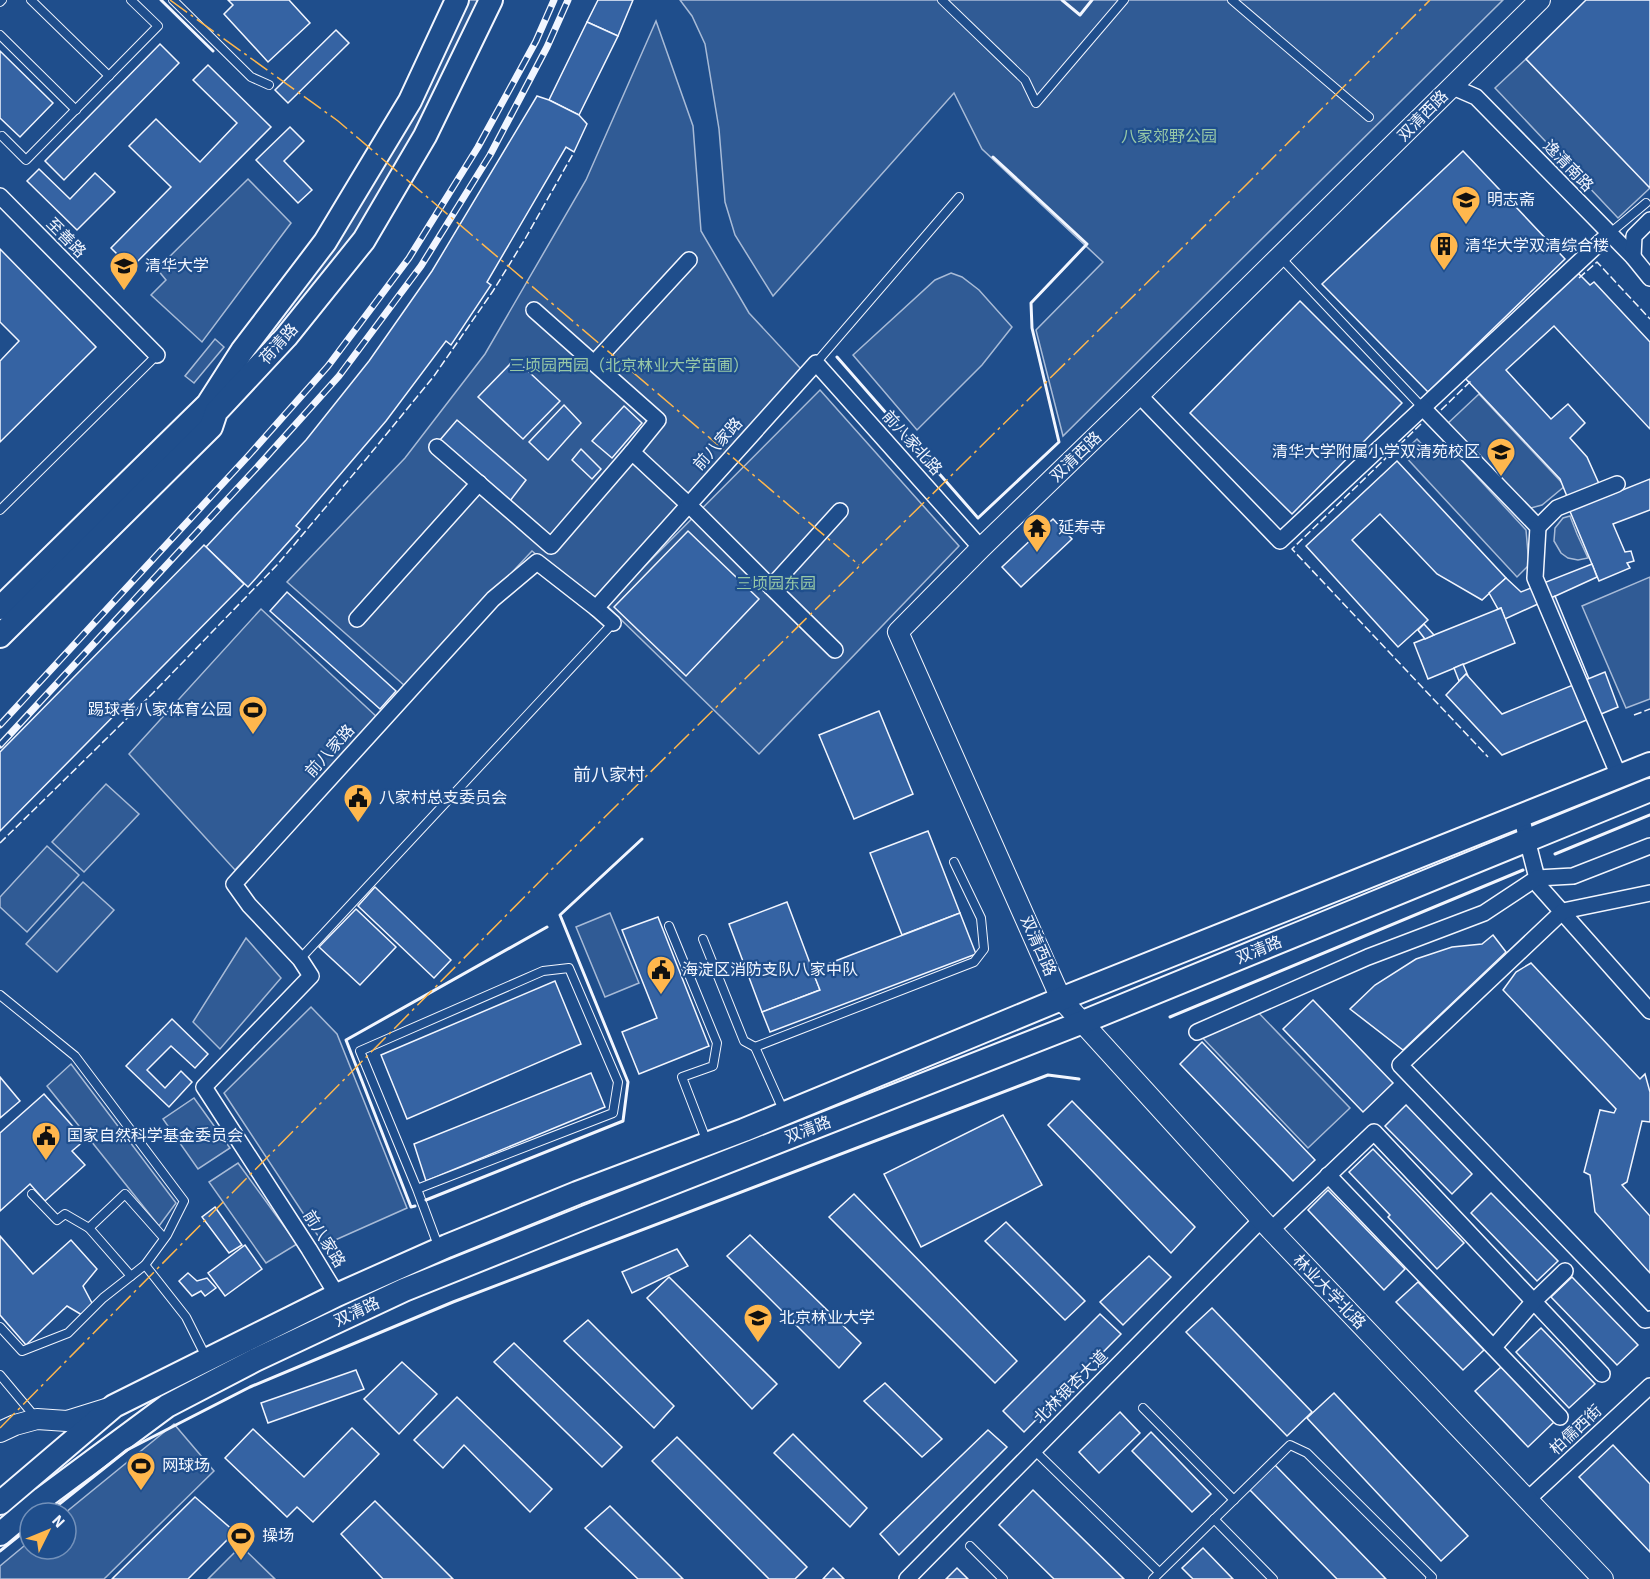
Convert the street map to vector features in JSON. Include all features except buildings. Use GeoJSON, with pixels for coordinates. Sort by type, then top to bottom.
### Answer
{"type":"FeatureCollection","features":[{"type":"Feature","properties":{"kind":"main road","name":"荷清路"},"geometry":{"type":"LineString","coordinates":[[0,608],[208,404],[242,351],[325,242],[410,101],[457,0]]}},
{"type":"Feature","properties":{"kind":"main road","name":"荷清路"},"geometry":{"type":"LineString","coordinates":[[0,636],[211,427],[216,412],[286,338],[364,240],[425,136],[491,0]]}},
{"type":"Feature","properties":{"kind":"main road","name":"双清路"},"geometry":{"type":"LineString","coordinates":[[0,1533],[213,1370],[337,1295],[577,1193],[708,1144],[1061,999],[1650,764]]}},
{"type":"Feature","properties":{"kind":"main road","name":"双清路"},"geometry":{"type":"LineString","coordinates":[[0,1503],[114,1406],[213,1370],[404,1290],[1083,1022],[1650,790]]}},
{"type":"Feature","properties":{"kind":"street","name":"双清西路"},"geometry":{"type":"LineString","coordinates":[[1061,999],[898,632],[1540,0]]}},
{"type":"Feature","properties":{"kind":"street","name":"逸清南路"},"geometry":{"type":"LineString","coordinates":[[1452,87],[1476,97],[1633,256],[1650,278]]}},
{"type":"Feature","properties":{"kind":"street","name":"至善路"},"geometry":{"type":"LineString","coordinates":[[0,196],[157,355]]}},
{"type":"Feature","properties":{"kind":"street"},"geometry":{"type":"LineString","coordinates":[[1633,256],[1634,236],[1650,220]]}},
{"type":"Feature","properties":{"kind":"street"},"geometry":{"type":"LineString","coordinates":[[1140,395],[1280,541],[1609,234]]}},
{"type":"Feature","properties":{"kind":"street"},"geometry":{"type":"LineString","coordinates":[[594,363],[689,260]]}},
{"type":"Feature","properties":{"kind":"street"},"geometry":{"type":"LineString","coordinates":[[438,447],[551,546],[658,420],[534,310]]}},
{"type":"Feature","properties":{"kind":"street","name":"前八家路"},"geometry":{"type":"LineString","coordinates":[[337,1295],[204,1087],[311,976],[300,959],[249,905],[234,884],[493,599],[537,562],[596,608],[816,363]]}},
{"type":"Feature","properties":{"kind":"street","name":"前八家北路"},"geometry":{"type":"LineString","coordinates":[[816,363],[981,548]]}},
{"type":"Feature","properties":{"kind":"street"},"geometry":{"type":"LineString","coordinates":[[1422,407],[1538,527]]}},
{"type":"Feature","properties":{"kind":"street"},"geometry":{"type":"LineString","coordinates":[[632,452],[835,650]]}},
{"type":"Feature","properties":{"kind":"street"},"geometry":{"type":"LineString","coordinates":[[357,619],[479,483]]}},
{"type":"Feature","properties":{"kind":"street"},"geometry":{"type":"LineString","coordinates":[[1617,484],[1557,508],[1538,527],[1535,578],[1619,776]]}},
{"type":"Feature","properties":{"kind":"street"},"geometry":{"type":"LineString","coordinates":[[771,586],[840,511]]}},
{"type":"Feature","properties":{"kind":"street"},"geometry":{"type":"LineString","coordinates":[[596,608],[613,624]]}},
{"type":"Feature","properties":{"kind":"street"},"geometry":{"type":"LineString","coordinates":[[1521,816],[1539,886],[1650,1011]]}},
{"type":"Feature","properties":{"kind":"street"},"geometry":{"type":"LineString","coordinates":[[1197,1032],[1368,957],[1484,913],[1537,878],[1573,876],[1650,846]]}},
{"type":"Feature","properties":{"kind":"street"},"geometry":{"type":"LineString","coordinates":[[1650,893],[1563,911],[1400,1065],[1645,1320],[1650,1319]]}},
{"type":"Feature","properties":{"kind":"street","name":"林业大学北路"},"geometry":{"type":"LineString","coordinates":[[1061,999],[1266,1225],[1603,1579]]}},
{"type":"Feature","properties":{"kind":"street","name":"北林银杏大道"},"geometry":{"type":"LineString","coordinates":[[907,1579],[1034,1450],[1266,1225],[1328,1175],[1374,1132],[1534,1301]]}},
{"type":"Feature","properties":{"kind":"street"},"geometry":{"type":"LineString","coordinates":[[1328,1175],[1560,1417]]}},
{"type":"Feature","properties":{"kind":"street"},"geometry":{"type":"LineString","coordinates":[[1494,1347],[1534,1301],[1565,1271]]}},
{"type":"Feature","properties":{"kind":"street"},"geometry":{"type":"LineString","coordinates":[[1534,1301],[1602,1374]]}},
{"type":"Feature","properties":{"kind":"street","name":"柏儒西街"},"geometry":{"type":"LineString","coordinates":[[1527,1500],[1650,1386]]}},
{"type":"Feature","properties":{"kind":"street","name":"双清路"},"geometry":{"type":"LineString","coordinates":[[0,1432],[37,1419],[67,1421],[114,1406]]}},
{"type":"Feature","properties":{"kind":"lane"},"geometry":{"type":"LineString","coordinates":[[31,0],[109,76]]}},
{"type":"Feature","properties":{"kind":"lane"},"geometry":{"type":"LineString","coordinates":[[1,136],[26,160],[158,26],[131,0]]}},
{"type":"Feature","properties":{"kind":"lane"},"geometry":{"type":"LineString","coordinates":[[173,0],[251,77],[269,85]]}},
{"type":"Feature","properties":{"kind":"lane"},"geometry":{"type":"LineString","coordinates":[[942,0],[1025,80],[1036,102],[1125,0]]}},
{"type":"Feature","properties":{"kind":"lane"},"geometry":{"type":"LineString","coordinates":[[1232,0],[1369,117]]}},
{"type":"Feature","properties":{"kind":"lane"},"geometry":{"type":"LineString","coordinates":[[0,35],[76,110]]}},
{"type":"Feature","properties":{"kind":"lane"},"geometry":{"type":"LineString","coordinates":[[816,363],[959,197]]}},
{"type":"Feature","properties":{"kind":"lane"},"geometry":{"type":"LineString","coordinates":[[1609,234],[1646,203]]}},
{"type":"Feature","properties":{"kind":"lane"},"geometry":{"type":"LineString","coordinates":[[1280,257],[1422,407]]}},
{"type":"Feature","properties":{"kind":"lane"},"geometry":{"type":"LineString","coordinates":[[0,510],[157,355]]}},
{"type":"Feature","properties":{"kind":"lane"},"geometry":{"type":"LineString","coordinates":[[300,959],[613,624]]}},
{"type":"Feature","properties":{"kind":"lane"},"geometry":{"type":"LineString","coordinates":[[755,1047],[974,962],[984,950],[981,918],[954,862]]}},
{"type":"Feature","properties":{"kind":"lane"},"geometry":{"type":"LineString","coordinates":[[669,926],[717,1043],[713,1066],[682,1077],[708,1144]]}},
{"type":"Feature","properties":{"kind":"lane"},"geometry":{"type":"LineString","coordinates":[[703,939],[744,1041],[755,1047],[784,1113]]}},
{"type":"Feature","properties":{"kind":"lane"},"geometry":{"type":"LineString","coordinates":[[417,1189],[613,1113],[618,1082],[569,968],[543,971],[360,1052],[440,1250]]}},
{"type":"Feature","properties":{"kind":"lane"},"geometry":{"type":"LineString","coordinates":[[0,996],[75,1056],[184,1201],[164,1238],[145,1265],[103,1298],[68,1333],[22,1352],[0,1327]]}},
{"type":"Feature","properties":{"kind":"lane"},"geometry":{"type":"LineString","coordinates":[[32,1194],[57,1220],[65,1214],[89,1228],[131,1276]]}},
{"type":"Feature","properties":{"kind":"lane"},"geometry":{"type":"LineString","coordinates":[[89,1228],[125,1194],[164,1238]]}},
{"type":"Feature","properties":{"kind":"lane"},"geometry":{"type":"LineString","coordinates":[[145,1265],[186,1317],[213,1370]]}},
{"type":"Feature","properties":{"kind":"lane"},"geometry":{"type":"LineString","coordinates":[[0,1375],[37,1419]]}},
{"type":"Feature","properties":{"kind":"lane"},"geometry":{"type":"LineString","coordinates":[[1143,1408],[1234,1500]]}},
{"type":"Feature","properties":{"kind":"lane"},"geometry":{"type":"LineString","coordinates":[[1152,1579],[1290,1445],[1307,1453],[1432,1577],[1430,1579]]}},
{"type":"Feature","properties":{"kind":"lane"},"geometry":{"type":"LineString","coordinates":[[1034,1450],[1159,1572]]}},
{"type":"Feature","properties":{"kind":"lane"},"geometry":{"type":"LineString","coordinates":[[1214,1519],[1274,1579]]}},
{"type":"Feature","properties":{"kind":"lane"},"geometry":{"type":"LineString","coordinates":[[970,1546],[1003,1579]]}},
{"type":"Feature","properties":{"kind":"shaded area"},"geometry":{"type":"Polygon","coordinates":[[[459,0],[480,0],[419,130],[348,247],[303,306],[263,346],[256,347],[459,0]]]}},
{"type":"Feature","properties":{"kind":"shaded area","name":"八家郊野公园"},"geometry":{"type":"Polygon","coordinates":[[[680,0],[1503,0],[1063,436],[1036,330],[1103,262],[982,149],[954,93],[773,296],[735,235],[725,202],[719,129],[705,44],[692,16],[680,0]]]}},
{"type":"Feature","properties":{"kind":"shaded area","name":"三顷园西园（北京林业大学苗圃）"},"geometry":{"type":"Polygon","coordinates":[[[656,21],[693,126],[701,231],[749,313],[801,369],[593,601],[532,551],[405,686],[287,582],[405,458],[485,354],[586,180],[656,21]]]}},
{"type":"Feature","properties":{"kind":"shaded area"},"geometry":{"type":"Polygon","coordinates":[[[1526,59],[1650,188],[1618,218],[1495,88],[1526,59]]]}},
{"type":"Feature","properties":{"kind":"shaded area"},"geometry":{"type":"Polygon","coordinates":[[[248,179],[291,223],[202,342],[151,295],[166,280],[157,269],[248,179]]]}},
{"type":"Feature","properties":{"kind":"shaded area"},"geometry":{"type":"Polygon","coordinates":[[[951,273],[962,277],[979,290],[1012,327],[982,365],[917,430],[853,355],[935,280],[951,273]]]}},
{"type":"Feature","properties":{"kind":"shaded area"},"geometry":{"type":"Polygon","coordinates":[[[215,339],[224,347],[194,383],[185,376],[215,339]]]}},
{"type":"Feature","properties":{"kind":"shaded area","name":"三顷园东园"},"geometry":{"type":"Polygon","coordinates":[[[820,390],[959,546],[759,754],[606,605],[820,390]]]}},
{"type":"Feature","properties":{"kind":"shaded area"},"geometry":{"type":"Polygon","coordinates":[[[1479,394],[1565,486],[1542,505],[1531,508],[1519,503],[1446,425],[1479,394]]]}},
{"type":"Feature","properties":{"kind":"shaded area"},"geometry":{"type":"Polygon","coordinates":[[[1417,439],[1430,453],[1444,441],[1526,530],[1529,565],[1517,577],[1402,453],[1417,439]]]}},
{"type":"Feature","properties":{"kind":"shaded area"},"geometry":{"type":"Polygon","coordinates":[[[1570,516],[1588,558],[1578,560],[1568,558],[1561,553],[1554,541],[1555,528],[1563,518],[1570,516]]]}},
{"type":"Feature","properties":{"kind":"shaded area"},"geometry":{"type":"Polygon","coordinates":[[[1650,577],[1650,699],[1626,708],[1582,606],[1650,577]]]}},
{"type":"Feature","properties":{"kind":"shaded area","name":"踢球者八家体育公园"},"geometry":{"type":"Polygon","coordinates":[[[261,609],[378,718],[235,870],[129,754],[261,609]]]}},
{"type":"Feature","properties":{"kind":"shaded area"},"geometry":{"type":"Polygon","coordinates":[[[106,784],[139,814],[84,872],[52,842],[106,784]]]}},
{"type":"Feature","properties":{"kind":"shaded area"},"geometry":{"type":"Polygon","coordinates":[[[47,846],[79,875],[27,932],[0,907],[0,897],[47,846]]]}},
{"type":"Feature","properties":{"kind":"shaded area"},"geometry":{"type":"Polygon","coordinates":[[[83,882],[114,910],[57,972],[26,944],[83,882]]]}},
{"type":"Feature","properties":{"kind":"shaded area"},"geometry":{"type":"Polygon","coordinates":[[[610,913],[639,983],[605,997],[576,927],[610,913]]]}},
{"type":"Feature","properties":{"kind":"shaded area"},"geometry":{"type":"Polygon","coordinates":[[[246,938],[281,978],[220,1049],[193,1022],[246,938]]]}},
{"type":"Feature","properties":{"kind":"shaded area"},"geometry":{"type":"Polygon","coordinates":[[[311,1007],[337,1034],[407,1208],[324,1245],[224,1093],[311,1007]]]}},
{"type":"Feature","properties":{"kind":"shaded area"},"geometry":{"type":"Polygon","coordinates":[[[1253,1007],[1350,1108],[1308,1148],[1197,1032],[1253,1007]]]}},
{"type":"Feature","properties":{"kind":"shaded area"},"geometry":{"type":"Polygon","coordinates":[[[71,1064],[176,1203],[159,1226],[47,1086],[71,1064]]]}},
{"type":"Feature","properties":{"kind":"shaded area"},"geometry":{"type":"Polygon","coordinates":[[[194,1098],[230,1148],[198,1169],[163,1119],[194,1098]]]}},
{"type":"Feature","properties":{"kind":"shaded area"},"geometry":{"type":"Polygon","coordinates":[[[238,1163],[297,1244],[266,1263],[209,1182],[238,1163]]]}},
{"type":"Feature","properties":{"kind":"shaded area","name":"网球场"},"geometry":{"type":"Polygon","coordinates":[[[174,1424],[214,1471],[104,1579],[0,1579],[0,1566],[18,1551],[18,1561],[78,1561],[78,1502],[174,1424]]]}},
{"type":"Feature","properties":{"kind":"shaded area","name":"操场"},"geometry":{"type":"Polygon","coordinates":[[[241,1546],[275,1579],[208,1579],[241,1546]]]}},
{"type":"Feature","properties":{"kind":"railway"},"geometry":{"type":"LineString","coordinates":[[0,725],[328,366],[409,258],[478,147],[536,41],[554,0]]}},
{"type":"Feature","properties":{"kind":"railway"},"geometry":{"type":"LineString","coordinates":[[0,745],[339,376],[421,266],[490,155],[547,47],[568,0]]}},
{"type":"Feature","properties":{"kind":"fence"},"geometry":{"type":"LineString","coordinates":[[0,843],[153,693],[277,565],[367,458],[434,376],[493,291],[573,154]]}},
{"type":"Feature","properties":{"kind":"fence"},"geometry":{"type":"LineString","coordinates":[[1579,278],[1597,262],[1650,319]]}},
{"type":"Feature","properties":{"kind":"fence"},"geometry":{"type":"LineString","coordinates":[[1441,410],[1471,381]]}},
{"type":"Feature","properties":{"kind":"fence"},"geometry":{"type":"LineString","coordinates":[[1421,424],[1292,549],[1488,757]]}},
{"type":"Feature","properties":{"kind":"fence"},"geometry":{"type":"LineString","coordinates":[[1634,715],[1650,709]]}},
{"type":"Feature","properties":{"kind":"wall"},"geometry":{"type":"LineString","coordinates":[[161,0],[213,51]]}},
{"type":"Feature","properties":{"kind":"wall"},"geometry":{"type":"LineString","coordinates":[[1062,0],[1080,15],[1092,0]]}},
{"type":"Feature","properties":{"kind":"wall"},"geometry":{"type":"LineString","coordinates":[[837,357],[978,518],[1059,442],[1032,328],[1031,303],[1087,244],[993,157]]}},
{"type":"Feature","properties":{"kind":"wall"},"geometry":{"type":"LineString","coordinates":[[1555,854],[1650,815]]}},
{"type":"Feature","properties":{"kind":"wall"},"geometry":{"type":"LineString","coordinates":[[426,1200],[623,1121],[628,1082],[560,915],[642,839]]}},
{"type":"Feature","properties":{"kind":"wall"},"geometry":{"type":"LineString","coordinates":[[1170,1017],[1523,870]]}},
{"type":"Feature","properties":{"kind":"wall"},"geometry":{"type":"LineString","coordinates":[[415,1206],[411,1207],[346,1040],[547,927]]}},
{"type":"Feature","properties":{"kind":"wall"},"geometry":{"type":"LineString","coordinates":[[63,1501],[127,1450],[250,1387],[453,1302],[1048,1075],[1079,1079]]}},
{"type":"Feature","properties":{"kind":"wall"},"geometry":{"type":"LineString","coordinates":[[0,1551],[18,1537]]}},
{"type":"Feature","properties":{"kind":"power"},"geometry":{"type":"LineString","coordinates":[[170,0],[338,121],[859,565]]}},
{"type":"Feature","properties":{"kind":"power"},"geometry":{"type":"LineString","coordinates":[[0,1428],[548,873],[1243,188],[1430,0]]}},
{"type":"Feature","properties":{"kind":"place","name":"明志斋"},"geometry":{"type":"Point","coordinates":[1466,226]}},
{"type":"Feature","properties":{"kind":"place","name":"清华大学双清综合楼"},"geometry":{"type":"Point","coordinates":[1444,272]}},
{"type":"Feature","properties":{"kind":"place","name":"清华大学"},"geometry":{"type":"Point","coordinates":[124,292]}},
{"type":"Feature","properties":{"kind":"place","name":"清华大学附属小学双清苑校区"},"geometry":{"type":"Point","coordinates":[1501,478]}},
{"type":"Feature","properties":{"kind":"place","name":"延寿寺"},"geometry":{"type":"Point","coordinates":[1037,554]}},
{"type":"Feature","properties":{"kind":"place","name":"踢球者八家体育公园"},"geometry":{"type":"Point","coordinates":[253,736]}},
{"type":"Feature","properties":{"kind":"place","name":"八家村总支委员会"},"geometry":{"type":"Point","coordinates":[358,824]}},
{"type":"Feature","properties":{"kind":"place","name":"海淀区消防支队八家中队"},"geometry":{"type":"Point","coordinates":[661,996]}},
{"type":"Feature","properties":{"kind":"place","name":"国家自然科学基金委员会"},"geometry":{"type":"Point","coordinates":[46,1162]}},
{"type":"Feature","properties":{"kind":"place","name":"北京林业大学"},"geometry":{"type":"Point","coordinates":[758,1344]}},
{"type":"Feature","properties":{"kind":"place","name":"网球场"},"geometry":{"type":"Point","coordinates":[141,1492]}},
{"type":"Feature","properties":{"kind":"place","name":"操场"},"geometry":{"type":"Point","coordinates":[241,1562]}},
{"type":"Feature","properties":{"kind":"district","name":"前八家村"},"geometry":{"type":"Point","coordinates":[609,775]}}]}
